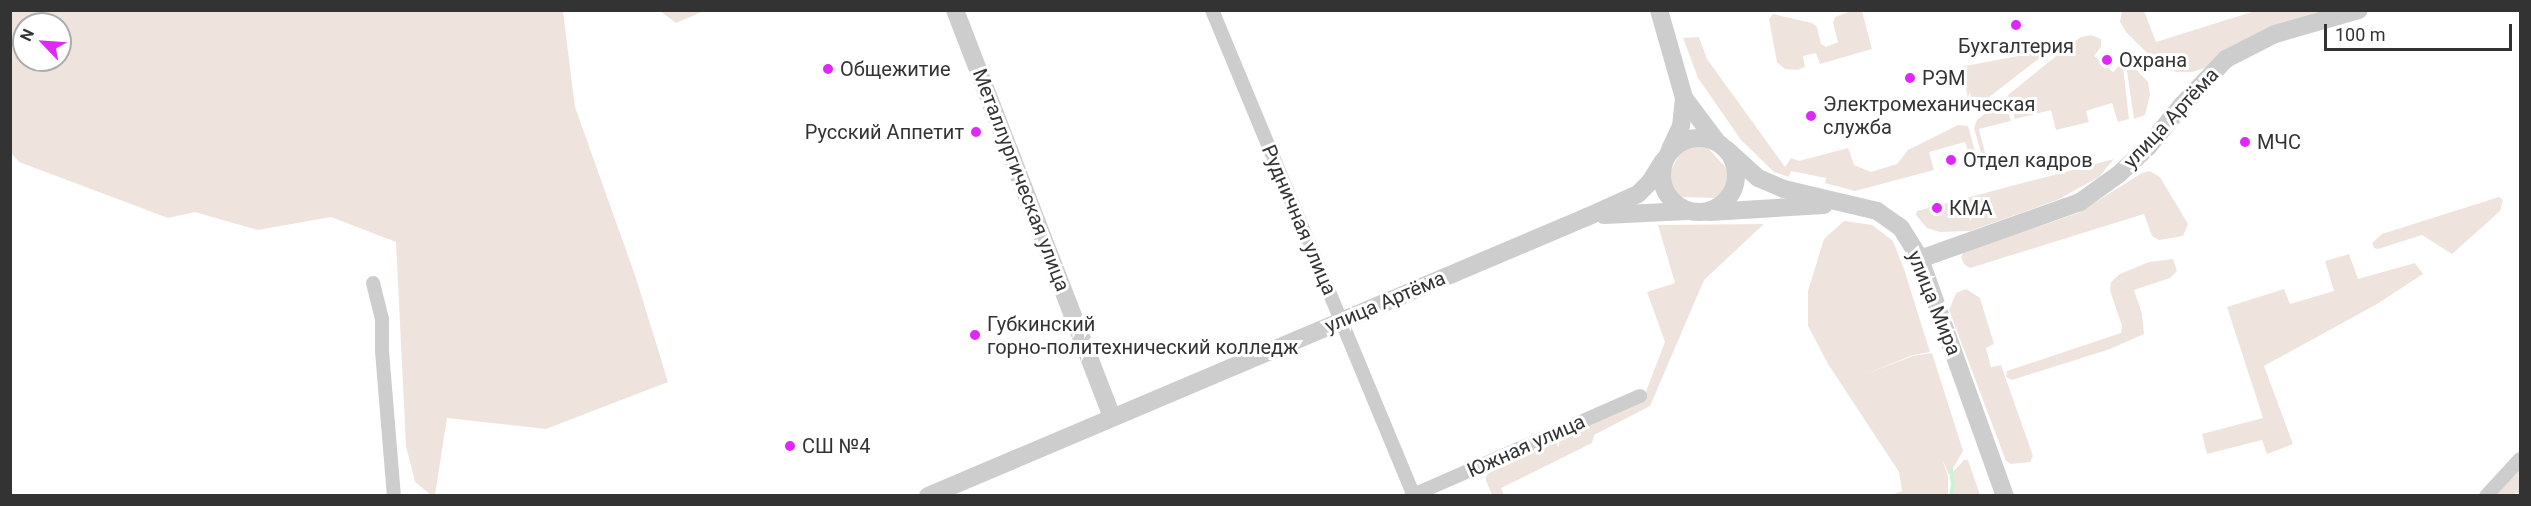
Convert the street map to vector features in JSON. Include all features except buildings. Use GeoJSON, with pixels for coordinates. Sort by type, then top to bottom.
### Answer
{"type":"FeatureCollection","features":[{"type":"Feature","properties":{"kind":"street","name":"Металлургическая улица"},"geometry":{"type":"LineString","coordinates":[[955,10],[1112,417]]}},
{"type":"Feature","properties":{"kind":"street","name":"Рудничная улица"},"geometry":{"type":"LineString","coordinates":[[1212,10],[1413,495]]}},
{"type":"Feature","properties":{"kind":"street"},"geometry":{"type":"LineString","coordinates":[[1659,10],[1684,98],[1681,126],[1661,173],[1665,191],[1676,205],[1693,212],[1721,205],[1735,185],[1734,161],[1684,98]]}},
{"type":"Feature","properties":{"kind":"street","name":"улица Артёма"},"geometry":{"type":"LineString","coordinates":[[1920,259],[2080,202],[2119,174],[2148,147],[2182,105],[2226,59],[2274,34],[2359,10]]}},
{"type":"Feature","properties":{"kind":"street"},"geometry":{"type":"LineString","coordinates":[[1667,156],[1680,142],[1692,138],[1705,138],[1722,146]]}},
{"type":"Feature","properties":{"kind":"street","name":"улица Мира"},"geometry":{"type":"LineString","coordinates":[[1722,146],[1758,178],[1784,189],[1846,205],[1864,207],[1887,217],[1901,228],[1920,259],[2005,495]]}},
{"type":"Feature","properties":{"kind":"street","name":"улица Артёма"},"geometry":{"type":"LineString","coordinates":[[928,495],[1638,194],[1650,182],[1667,156]]}},
{"type":"Feature","properties":{"kind":"street"},"geometry":{"type":"LineString","coordinates":[[1587,217],[1620,213],[1846,205]]}},
{"type":"Feature","properties":{"kind":"street"},"geometry":{"type":"LineString","coordinates":[[373,283],[382,320],[382,351],[394,495]]}},
{"type":"Feature","properties":{"kind":"street","name":"Южная улица"},"geometry":{"type":"LineString","coordinates":[[1413,495],[1640,396]]}},
{"type":"Feature","properties":{"kind":"street"},"geometry":{"type":"LineString","coordinates":[[2486,495],[2520,459]]}},
{"type":"Feature","properties":{"kind":"shaded area"},"geometry":{"type":"Polygon","coordinates":[[[11,10],[563,11],[575,107],[636,278],[668,382],[546,429],[447,418],[435,495],[431,495],[415,482],[406,446],[396,242],[331,217],[258,230],[195,212],[168,218],[19,162],[11,153],[11,10]]]}},
{"type":"Feature","properties":{"kind":"shaded area"},"geometry":{"type":"Polygon","coordinates":[[[1854,10],[1862,11],[1872,49],[1820,64],[1816,53],[1803,56],[1805,67],[1797,70],[1785,69],[1777,62],[1769,19],[1773,14],[1812,23],[1817,27],[1821,44],[1826,47],[1838,42],[1833,23],[1835,17],[1854,10]]]}},
{"type":"Feature","properties":{"kind":"shaded area"},"geometry":{"type":"Polygon","coordinates":[[[660,11],[704,11],[676,23],[660,11]]]}},
{"type":"Feature","properties":{"kind":"shaded area"},"geometry":{"type":"Polygon","coordinates":[[[2122,11],[2144,11],[2156,42],[2255,11],[2335,11],[2209,66],[2193,72],[2177,72],[2162,68],[2126,32],[2120,22],[2122,11]]]}},
{"type":"Feature","properties":{"kind":"shaded area"},"geometry":{"type":"Polygon","coordinates":[[[2091,35],[2101,39],[2101,47],[2094,56],[2113,72],[2121,64],[2123,67],[2129,119],[2118,122],[2112,103],[2086,111],[2089,122],[2056,130],[2051,110],[2015,119],[2008,95],[2072,43],[2081,37],[2091,35]]]}},
{"type":"Feature","properties":{"kind":"shaded area"},"geometry":{"type":"Polygon","coordinates":[[[1699,37],[1707,59],[1785,167],[1791,158],[1799,161],[1848,148],[1854,165],[1871,172],[1897,164],[1908,150],[1958,125],[1968,126],[1976,155],[1970,157],[1965,142],[1929,152],[1934,170],[1855,191],[1825,183],[1826,178],[1791,171],[1789,177],[1774,172],[1741,140],[1698,78],[1683,38],[1699,37]]]}},
{"type":"Feature","properties":{"kind":"shaded area"},"geometry":{"type":"Polygon","coordinates":[[[2050,50],[1984,101],[1979,103],[1968,98],[1962,70],[1965,66],[2050,50]]]}},
{"type":"Feature","properties":{"kind":"shaded area"},"geometry":{"type":"Polygon","coordinates":[[[2125,58],[2148,82],[2150,95],[2145,115],[2134,119],[2125,58]]]}},
{"type":"Feature","properties":{"kind":"shaded area"},"geometry":{"type":"Polygon","coordinates":[[[2004,98],[2011,121],[1979,129],[1986,157],[1982,156],[1974,128],[1977,120],[2004,98]]]}},
{"type":"Feature","properties":{"kind":"shaded area"},"geometry":{"type":"Polygon","coordinates":[[[1699,143],[1707,147],[1727,169],[1729,179],[1727,190],[1717,198],[1678,197],[1667,185],[1668,176],[1681,151],[1689,145],[1699,143]]]}},
{"type":"Feature","properties":{"kind":"shaded area"},"geometry":{"type":"Polygon","coordinates":[[[2114,159],[2099,177],[2057,200],[1970,231],[1940,232],[1927,228],[1916,215],[1917,211],[2114,159]]]}},
{"type":"Feature","properties":{"kind":"shaded area"},"geometry":{"type":"Polygon","coordinates":[[[2150,171],[2160,177],[2188,224],[2183,236],[2159,240],[2152,236],[2144,214],[1970,268],[1964,264],[1961,257],[1964,252],[2078,213],[2142,173],[2150,171]]]}},
{"type":"Feature","properties":{"kind":"shaded area"},"geometry":{"type":"Polygon","coordinates":[[[2499,197],[2503,200],[2500,211],[2452,254],[2422,235],[2378,249],[2374,248],[2372,243],[2382,234],[2499,197]]]}},
{"type":"Feature","properties":{"kind":"shaded area"},"geometry":{"type":"Polygon","coordinates":[[[1844,221],[1872,225],[1893,241],[1904,269],[1930,352],[1913,355],[1863,375],[1913,356],[1932,353],[1963,451],[1949,475],[1942,459],[1948,476],[1948,495],[1892,495],[1902,491],[1899,472],[1828,364],[1808,326],[1808,291],[1824,239],[1844,221]]]}},
{"type":"Feature","properties":{"kind":"shaded area"},"geometry":{"type":"Polygon","coordinates":[[[1764,224],[1704,280],[1650,406],[1594,435],[1592,443],[1501,488],[1504,495],[1492,495],[1485,478],[1493,468],[1643,399],[1665,342],[1647,292],[1675,283],[1658,225],[1764,224]]]}},
{"type":"Feature","properties":{"kind":"shaded area"},"geometry":{"type":"Polygon","coordinates":[[[2349,254],[2358,279],[2415,263],[2423,274],[2377,304],[2264,366],[2293,444],[2267,454],[2262,440],[2207,454],[2202,434],[2263,418],[2227,307],[2284,289],[2290,304],[2334,291],[2325,261],[2349,254]]]}},
{"type":"Feature","properties":{"kind":"shaded area"},"geometry":{"type":"Polygon","coordinates":[[[2173,259],[2177,271],[2170,278],[2134,290],[2142,314],[2144,334],[2110,349],[2012,380],[2006,377],[2007,371],[2121,333],[2122,326],[2110,290],[2111,282],[2120,274],[2149,262],[2173,259]]]}},
{"type":"Feature","properties":{"kind":"shaded area"},"geometry":{"type":"Polygon","coordinates":[[[1966,289],[1980,298],[1994,344],[1986,348],[1991,367],[2001,365],[2033,456],[2030,462],[2011,464],[2006,461],[1949,310],[1956,293],[1966,289]]]}},
{"type":"Feature","properties":{"kind":"shaded area"},"geometry":{"type":"Polygon","coordinates":[[[1964,460],[1968,460],[1980,495],[1954,495],[1953,472],[1964,460]]]}},
{"type":"Feature","properties":{"kind":"shaded area"},"geometry":{"type":"Polygon","coordinates":[[[2520,466],[2520,475],[2516,477],[2520,476],[2520,495],[2515,492],[2517,495],[2492,496],[2520,466]]]}},
{"type":"Feature","properties":{"kind":"waterway"},"geometry":{"type":"LineString","coordinates":[[1951,469],[1953,485],[1951,496]]}},
{"type":"Feature","properties":{"kind":"place","name":"Бухгалтерия"},"geometry":{"type":"Point","coordinates":[2016,25]}},
{"type":"Feature","properties":{"kind":"place","name":"Охрана"},"geometry":{"type":"Point","coordinates":[2107,60]}},
{"type":"Feature","properties":{"kind":"place","name":"Общежитие"},"geometry":{"type":"Point","coordinates":[828,69]}},
{"type":"Feature","properties":{"kind":"place","name":"РЭМ"},"geometry":{"type":"Point","coordinates":[1910,78]}},
{"type":"Feature","properties":{"kind":"place","name":"Электромеханическая служба"},"geometry":{"type":"Point","coordinates":[1811,116]}},
{"type":"Feature","properties":{"kind":"place","name":"Русский Аппетит"},"geometry":{"type":"Point","coordinates":[976,132]}},
{"type":"Feature","properties":{"kind":"place","name":"МЧС"},"geometry":{"type":"Point","coordinates":[2245,142]}},
{"type":"Feature","properties":{"kind":"place","name":"Отдел кадров"},"geometry":{"type":"Point","coordinates":[1951,160]}},
{"type":"Feature","properties":{"kind":"place","name":"КМА"},"geometry":{"type":"Point","coordinates":[1937,208]}},
{"type":"Feature","properties":{"kind":"place","name":"Губкинский горно-политехнический колледж"},"geometry":{"type":"Point","coordinates":[975,335]}},
{"type":"Feature","properties":{"kind":"place","name":"СШ №4"},"geometry":{"type":"Point","coordinates":[790,446]}}]}
